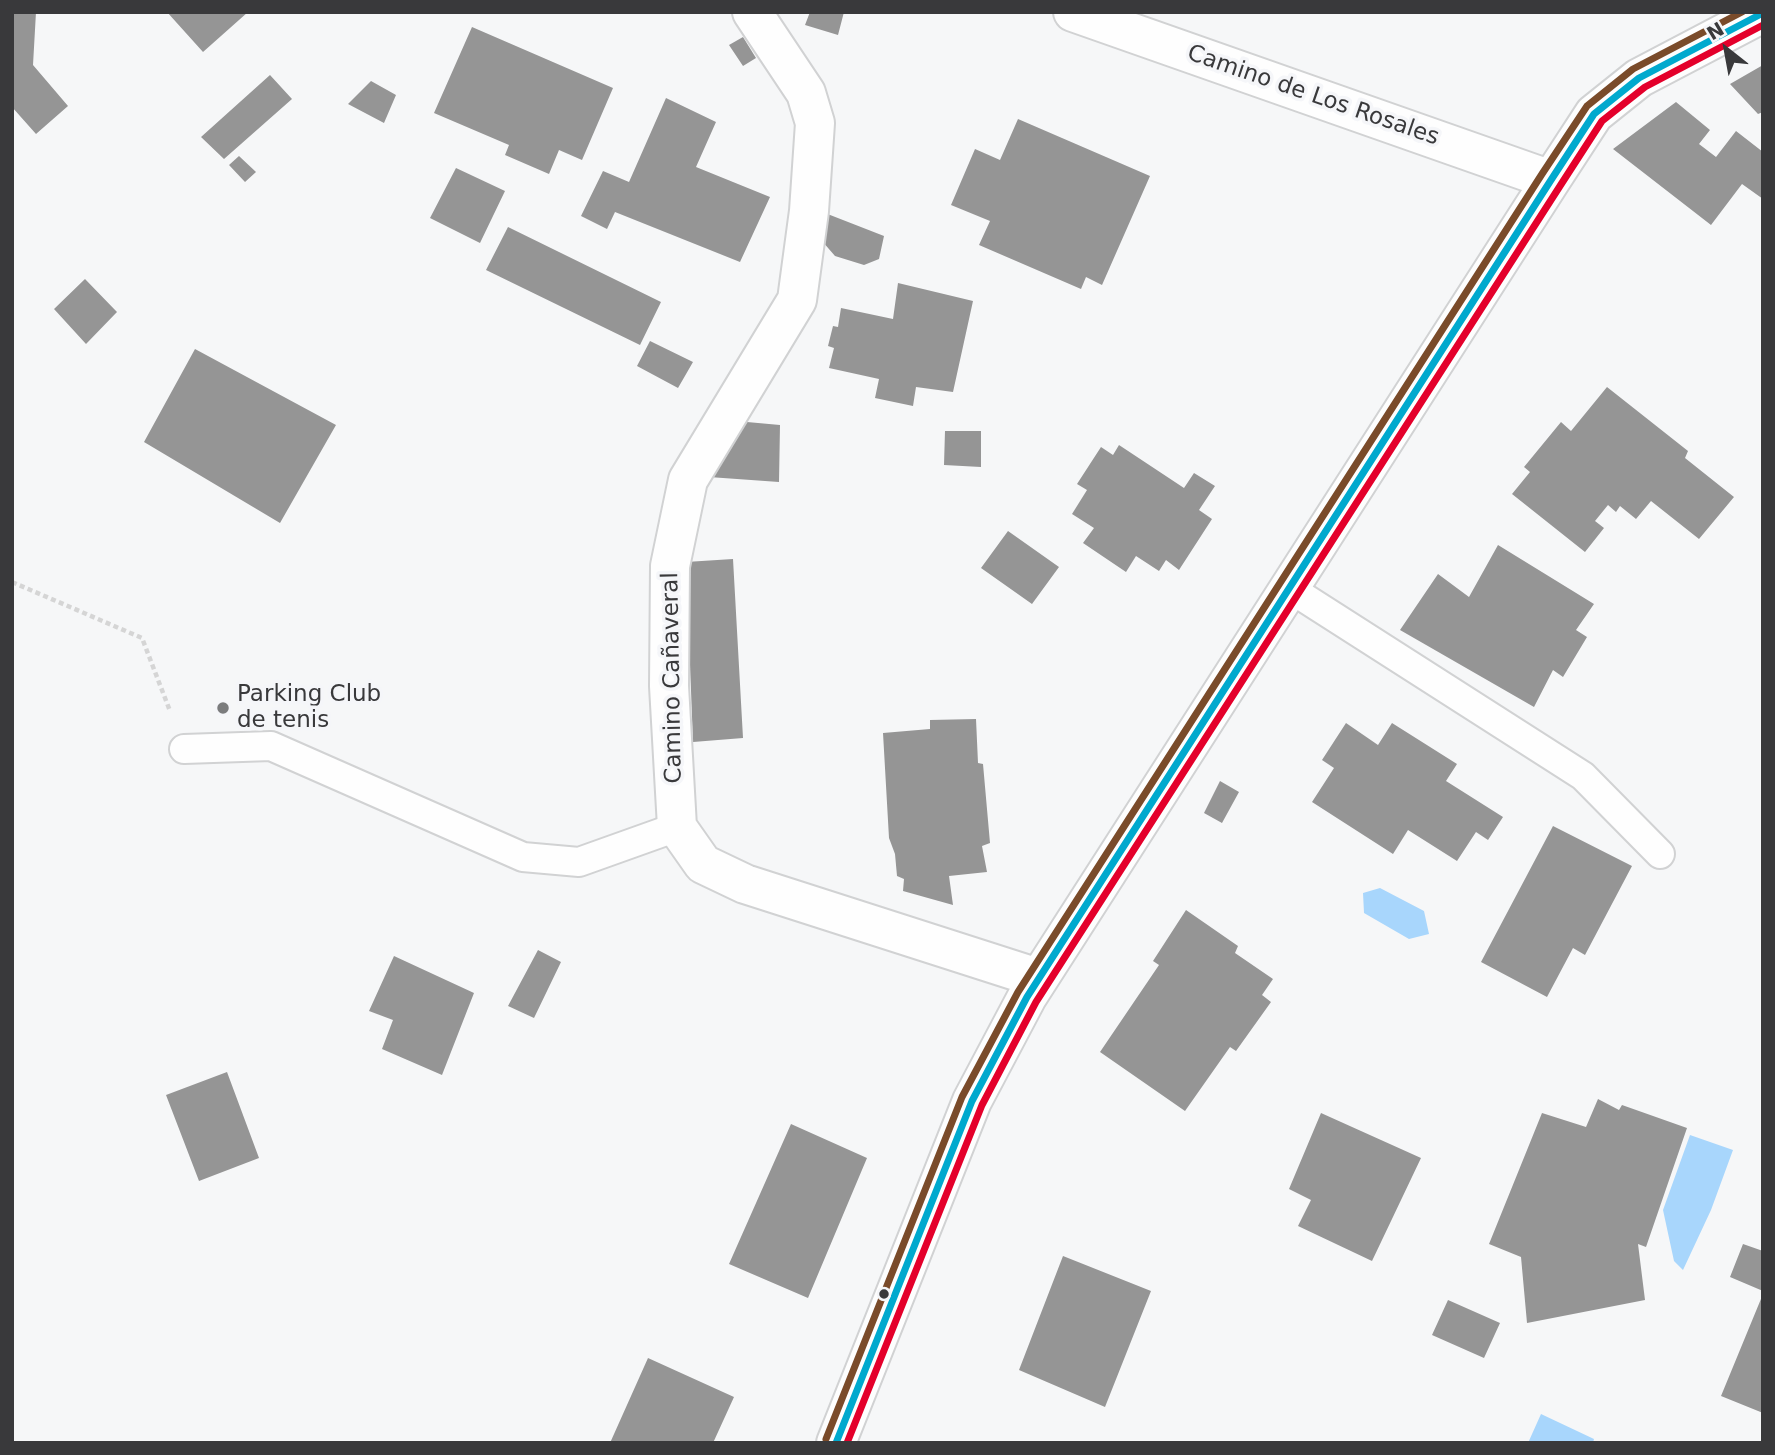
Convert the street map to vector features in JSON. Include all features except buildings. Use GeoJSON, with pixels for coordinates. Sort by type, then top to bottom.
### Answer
{"type":"FeatureCollection","features":[{"type":"Feature","properties":{"kind":"street","name":"Camino Cañaveral"},"geometry":{"type":"LineString","coordinates":[[677,827],[669,686],[670,566],[688,480],[797,300],[809,211],[814,123],[806,93],[752,12]]}},
{"type":"Feature","properties":{"kind":"street","name":"Camino de Los Rosales"},"geometry":{"type":"LineString","coordinates":[[1073,12],[1551,180]]}},
{"type":"Feature","properties":{"kind":"street"},"geometry":{"type":"LineString","coordinates":[[836,1443],[972,1101],[1038,978],[1551,180],[1594,114],[1639,78],[1763,13]]}},
{"type":"Feature","properties":{"kind":"street"},"geometry":{"type":"LineString","coordinates":[[677,827],[703,864],[745,884],[1038,978]]}},
{"type":"Feature","properties":{"kind":"lane"},"geometry":{"type":"LineString","coordinates":[[1289,588],[1583,776],[1660,854]]}},
{"type":"Feature","properties":{"kind":"lane"},"geometry":{"type":"LineString","coordinates":[[184,749],[271,746],[523,857],[579,862],[677,827]]}},
{"type":"Feature","properties":{"kind":"path"},"geometry":{"type":"LineString","coordinates":[[12,582],[142,638],[184,749]]}},
{"type":"Feature","properties":{"kind":"water"},"geometry":{"type":"Polygon","coordinates":[[[1380,888],[1424,911],[1429,934],[1409,939],[1364,913],[1363,893],[1380,888]]]}},
{"type":"Feature","properties":{"kind":"water"},"geometry":{"type":"Polygon","coordinates":[[[1690,1135],[1733,1150],[1711,1210],[1683,1270],[1674,1261],[1663,1210],[1690,1135]]]}},
{"type":"Feature","properties":{"kind":"water"},"geometry":{"type":"Polygon","coordinates":[[[1541,1414],[1594,1439],[1593,1443],[1528,1443],[1541,1414]]]}},
{"type":"Feature","properties":{"kind":"transit line"},"geometry":{"type":"LineString","coordinates":[[826,1439],[962,1097],[1018,992],[1542,174],[1587,106],[1633,69],[1742,12]]}},
{"type":"Feature","properties":{"kind":"transit line"},"geometry":{"type":"LineString","coordinates":[[836,1443],[972,1101],[1027,997],[1551,180],[1594,114],[1639,78],[1763,13]]}},
{"type":"Feature","properties":{"kind":"transit line"},"geometry":{"type":"LineString","coordinates":[[847,1443],[982,1105],[1036,1002],[1560,186],[1602,121],[1645,87],[1763,25]]}},
{"type":"Feature","properties":{"kind":"place","name":"Parking Club de tenis"},"geometry":{"type":"Point","coordinates":[223,708]}}]}
